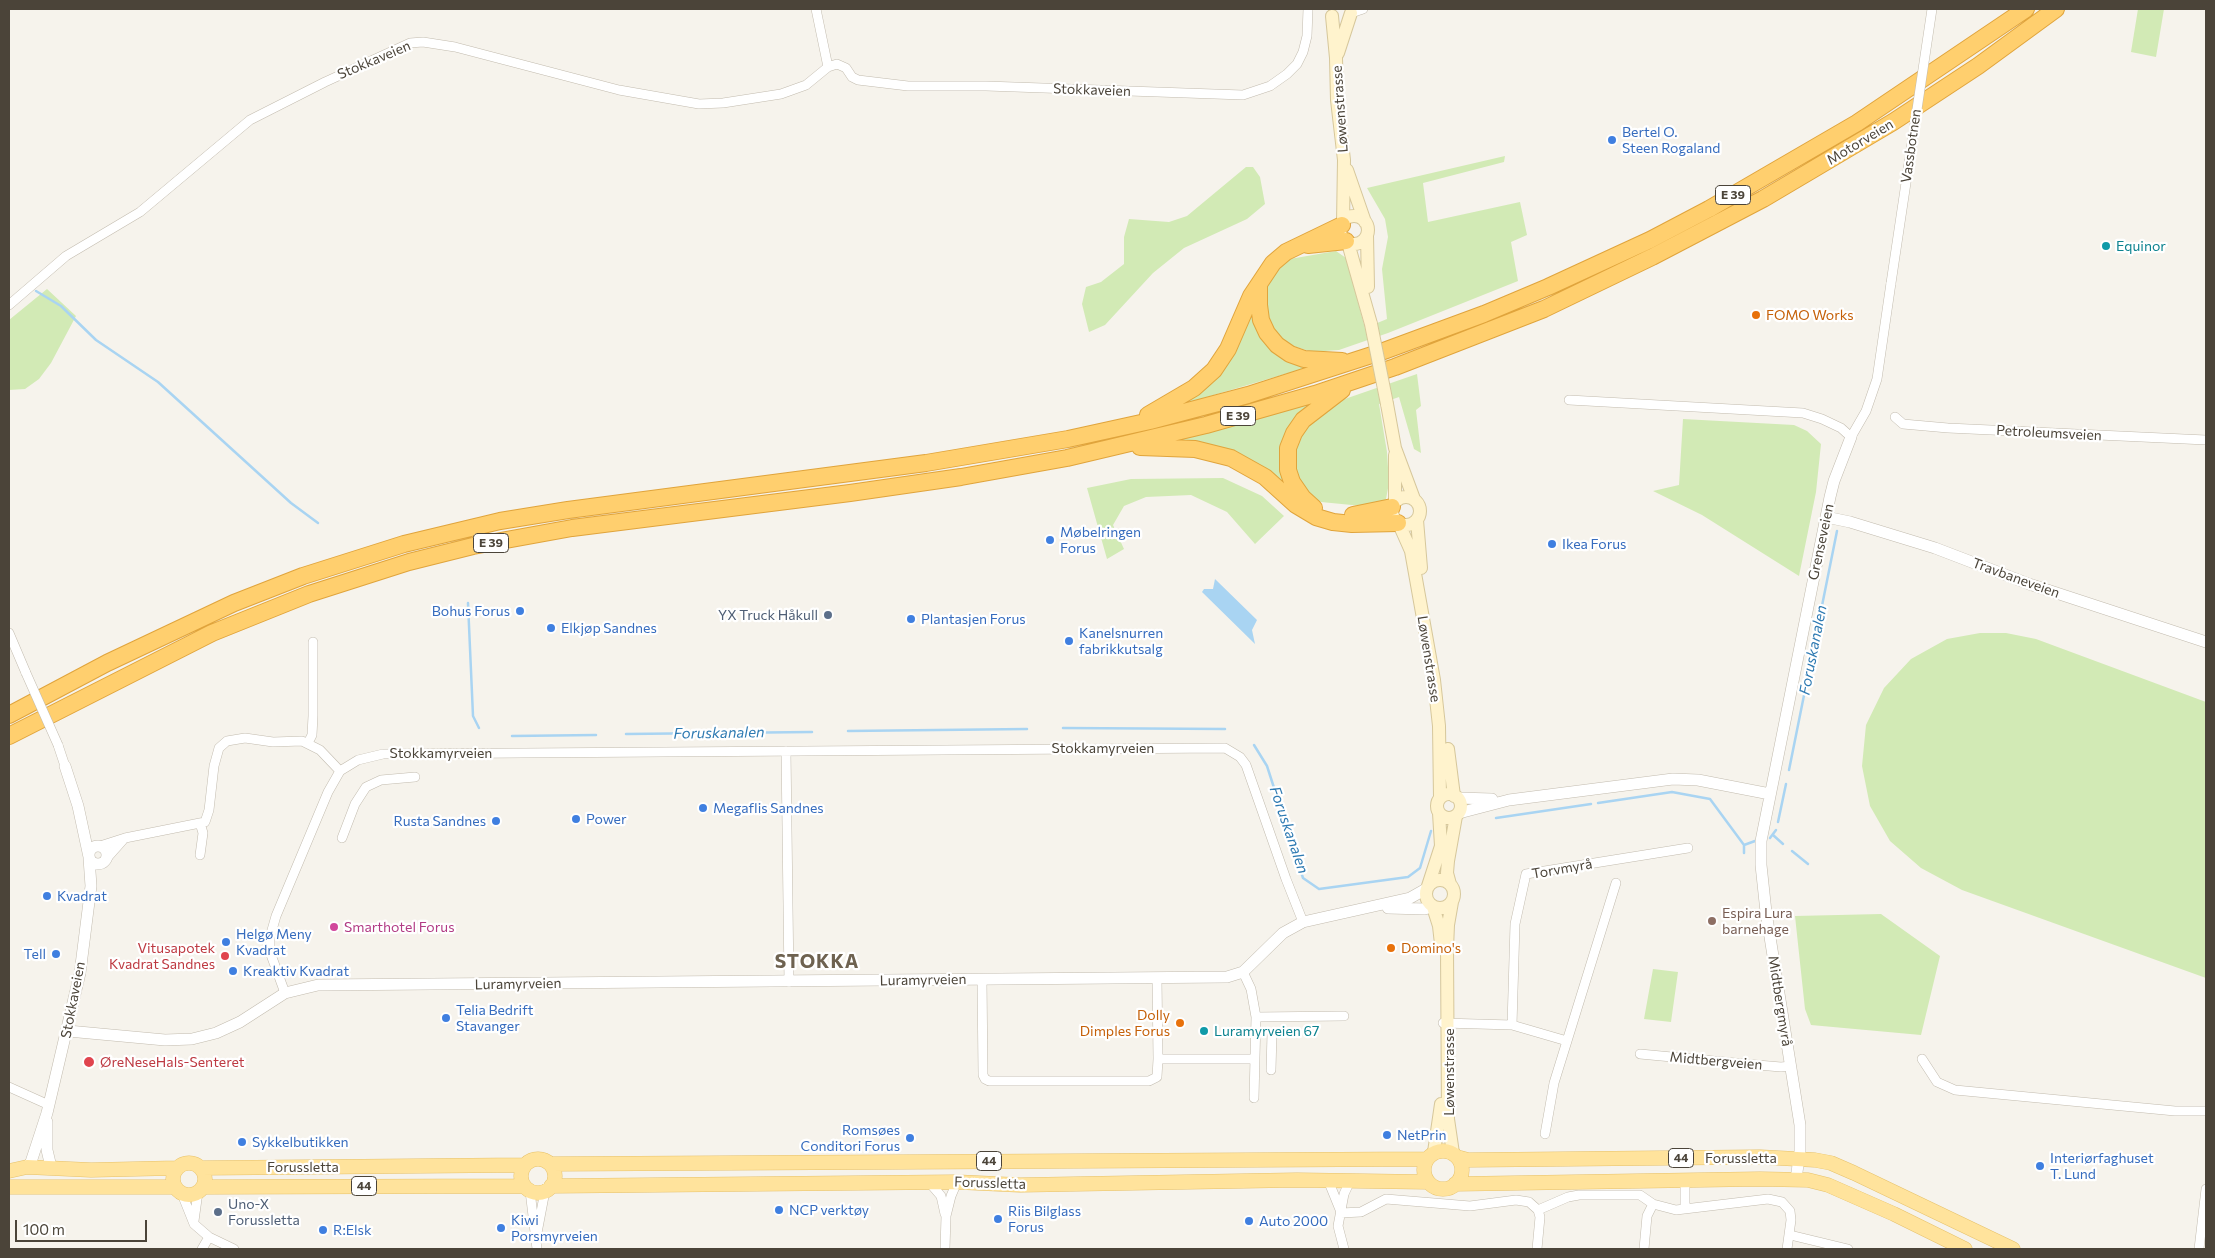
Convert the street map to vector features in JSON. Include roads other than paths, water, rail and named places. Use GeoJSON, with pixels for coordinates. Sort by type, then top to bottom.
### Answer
{"type":"FeatureCollection","features":[{"type":"Feature","properties":{"kind":"highway","name":"E 39"},"geometry":{"type":"LineString","coordinates":[[9,714],[116,658],[234,603],[328,567],[435,536],[568,510],[981,455],[1129,425],[1248,395],[1356,361],[1484,314],[1650,240],[1815,149],[1910,89],[2026,9]]}},
{"type":"Feature","properties":{"kind":"highway","name":"Motorveien"},"geometry":{"type":"LineString","coordinates":[[1354,381],[1515,321],[1652,257],[1763,199],[1854,146],[1953,82],[2056,9]]}},
{"type":"Feature","properties":{"kind":"highway","name":"E 39"},"geometry":{"type":"LineString","coordinates":[[1129,425],[1188,393],[1214,370],[1228,349],[1251,296],[1268,267],[1278,257],[1342,224]]}},
{"type":"Feature","properties":{"kind":"highway","name":"E 39"},"geometry":{"type":"LineString","coordinates":[[1300,246],[1347,242]]}},
{"type":"Feature","properties":{"kind":"highway","name":"E 39"},"geometry":{"type":"LineString","coordinates":[[1260,282],[1259,306],[1261,320],[1267,334],[1278,346],[1290,354],[1304,359],[1356,361]]}},
{"type":"Feature","properties":{"kind":"highway","name":"E 39"},"geometry":{"type":"LineString","coordinates":[[9,736],[212,633],[309,594],[410,562],[481,545],[554,531],[961,476],[1121,446],[1260,410],[1354,381]]}},
{"type":"Feature","properties":{"kind":"highway","name":"E 39"},"geometry":{"type":"LineString","coordinates":[[1354,381],[1315,409],[1298,426],[1288,448],[1290,476],[1302,498],[1313,507],[1325,513],[1354,515],[1394,504]]}},
{"type":"Feature","properties":{"kind":"highway","name":"E 39"},"geometry":{"type":"LineString","coordinates":[[1121,446],[1195,449],[1219,454],[1253,470],[1296,505],[1316,517],[1333,522],[1352,524],[1399,524]]}},
{"type":"Feature","properties":{"kind":"main road"},"geometry":{"type":"LineString","coordinates":[[1330,13],[1342,19],[1356,10]]}},
{"type":"Feature","properties":{"kind":"main road","name":"Løwenstrasse"},"geometry":{"type":"LineString","coordinates":[[1336,58],[1356,10]]}},
{"type":"Feature","properties":{"kind":"main road","name":"Løwenstrasse"},"geometry":{"type":"LineString","coordinates":[[1330,13],[1336,58],[1337,100],[1344,160],[1342,224]]}},
{"type":"Feature","properties":{"kind":"main road","name":"Løwenstrasse"},"geometry":{"type":"LineString","coordinates":[[1344,160],[1365,222]]}},
{"type":"Feature","properties":{"kind":"main road"},"geometry":{"type":"LineString","coordinates":[[1371,321],[1367,266],[1368,228],[1365,222],[1354,216],[1342,224],[1342,236],[1347,242],[1371,321],[1395,448],[1414,500],[1420,509],[1418,520],[1409,525],[1399,524],[1392,516],[1395,448]]}},
{"type":"Feature","properties":{"kind":"main road"},"geometry":{"type":"LineString","coordinates":[[1347,242],[1360,243],[1368,235]]}},
{"type":"Feature","properties":{"kind":"main road"},"geometry":{"type":"LineString","coordinates":[[1394,504],[1405,497],[1414,500]]}},
{"type":"Feature","properties":{"kind":"main road","name":"Løwenstrasse"},"geometry":{"type":"LineString","coordinates":[[1418,520],[1420,557],[1456,797]]}},
{"type":"Feature","properties":{"kind":"main road","name":"Løwenstrasse"},"geometry":{"type":"LineString","coordinates":[[1399,524],[1411,551],[1434,680],[1440,744],[1440,798]]}},
{"type":"Feature","properties":{"kind":"main road"},"geometry":{"type":"LineString","coordinates":[[1447,794],[1456,797],[1460,805],[1447,873],[1454,892],[1452,902],[1442,908],[1433,907],[1426,898],[1427,888],[1441,846],[1437,806],[1440,798],[1447,794]]}},
{"type":"Feature","properties":{"kind":"main road"},"geometry":{"type":"LineString","coordinates":[[1439,813],[1449,818],[1457,814]]}},
{"type":"Feature","properties":{"kind":"main road"},"geometry":{"type":"LineString","coordinates":[[1427,888],[1438,880],[1450,884]]}},
{"type":"Feature","properties":{"kind":"main road","name":"Løwenstrasse"},"geometry":{"type":"LineString","coordinates":[[1430,1156],[1443,1085],[1448,925],[1452,902]]}},
{"type":"Feature","properties":{"kind":"main road","name":"Løwenstrasse"},"geometry":{"type":"LineString","coordinates":[[1433,907],[1439,926],[1442,949],[1448,1119],[1455,1155]]}},
{"type":"Feature","properties":{"kind":"main road","name":"44"},"geometry":{"type":"LineString","coordinates":[[1430,1156],[1447,1151],[1455,1155]]}},
{"type":"Feature","properties":{"kind":"main road"},"geometry":{"type":"LineString","coordinates":[[1455,1155],[1462,1172],[1455,1184]]}},
{"type":"Feature","properties":{"kind":"main road","name":"Forussletta"},"geometry":{"type":"LineString","coordinates":[[1455,1155],[1468,1160],[1799,1158],[1823,1161],[1841,1167],[2013,1249]]}},
{"type":"Feature","properties":{"kind":"main road"},"geometry":{"type":"LineString","coordinates":[[1428,1182],[1424,1170],[1430,1156]]}},
{"type":"Feature","properties":{"kind":"main road","name":"Forussletta"},"geometry":{"type":"LineString","coordinates":[[550,1164],[1430,1156]]}},
{"type":"Feature","properties":{"kind":"main road","name":"44"},"geometry":{"type":"LineString","coordinates":[[525,1165],[537,1159],[550,1164]]}},
{"type":"Feature","properties":{"kind":"main road","name":"Forussletta"},"geometry":{"type":"LineString","coordinates":[[9,1171],[27,1167],[91,1170],[177,1168],[187,1163],[193,1163],[201,1168],[525,1165]]}},
{"type":"Feature","properties":{"kind":"main road"},"geometry":{"type":"LineString","coordinates":[[548,1189],[555,1175],[550,1164]]}},
{"type":"Feature","properties":{"kind":"main road"},"geometry":{"type":"LineString","coordinates":[[525,1165],[521,1176],[527,1188]]}},
{"type":"Feature","properties":{"kind":"main road"},"geometry":{"type":"LineString","coordinates":[[177,1168],[173,1177],[179,1190]]}},
{"type":"Feature","properties":{"kind":"main road"},"geometry":{"type":"LineString","coordinates":[[201,1168],[205,1176],[201,1190]]}},
{"type":"Feature","properties":{"kind":"main road","name":"Forussletta"},"geometry":{"type":"LineString","coordinates":[[1455,1184],[1796,1179],[1828,1185],[1894,1214],[1965,1249]]}},
{"type":"Feature","properties":{"kind":"main road","name":"Forussletta"},"geometry":{"type":"LineString","coordinates":[[548,1189],[929,1182],[1020,1185],[1328,1180],[1428,1182]]}},
{"type":"Feature","properties":{"kind":"main road","name":"44"},"geometry":{"type":"LineString","coordinates":[[1428,1182],[1432,1186],[1444,1189],[1455,1184]]}},
{"type":"Feature","properties":{"kind":"main road","name":"Forussletta"},"geometry":{"type":"LineString","coordinates":[[9,1187],[179,1190],[193,1195],[201,1190],[527,1188]]}},
{"type":"Feature","properties":{"kind":"main road","name":"44"},"geometry":{"type":"LineString","coordinates":[[527,1188],[537,1193],[548,1189]]}},
{"type":"Feature","properties":{"kind":"street"},"geometry":{"type":"LineString","coordinates":[[816,9],[828,67]]}},
{"type":"Feature","properties":{"kind":"street","name":"Stokkaveien"},"geometry":{"type":"LineString","coordinates":[[9,306],[66,256],[140,212],[250,120],[325,82],[410,43],[423,42],[447,46],[619,90],[699,104],[723,103],[781,94],[811,82],[828,67],[840,64],[858,80],[908,86],[986,86],[1243,94],[1270,86],[1287,74],[1296,64],[1306,42],[1308,9]]}},
{"type":"Feature","properties":{"kind":"street","name":"Vassbotnen"},"geometry":{"type":"LineString","coordinates":[[1852,437],[1866,410],[1877,379],[1932,9]]}},
{"type":"Feature","properties":{"kind":"street"},"geometry":{"type":"LineString","coordinates":[[1568,400],[1803,413],[1834,425],[1852,437]]}},
{"type":"Feature","properties":{"kind":"street","name":"Petroleumsveien"},"geometry":{"type":"LineString","coordinates":[[1895,417],[1903,424],[1948,428],[2206,440]]}},
{"type":"Feature","properties":{"kind":"street","name":"Grenseveien"},"geometry":{"type":"LineString","coordinates":[[1770,794],[1834,481],[1852,437]]}},
{"type":"Feature","properties":{"kind":"street","name":"Travbaneveien"},"geometry":{"type":"LineString","coordinates":[[1826,517],[1850,522],[1935,548],[2028,584],[2206,642]]}},
{"type":"Feature","properties":{"kind":"street","name":"Stokkaveien"},"geometry":{"type":"LineString","coordinates":[[9,633],[58,745],[65,766],[82,823],[89,858],[90,886],[80,972],[68,1030],[48,1109],[27,1167]]}},
{"type":"Feature","properties":{"kind":"street"},"geometry":{"type":"LineString","coordinates":[[308,743],[312,734],[313,716],[313,642]]}},
{"type":"Feature","properties":{"kind":"street"},"geometry":{"type":"LineString","coordinates":[[125,838],[106,861],[95,864],[89,858],[92,849],[99,846],[125,838],[205,822],[209,810],[214,766],[219,748],[227,740],[245,738],[273,742],[294,740],[308,743],[320,750],[340,771],[328,792],[276,916],[270,937],[270,952],[286,993]]}},
{"type":"Feature","properties":{"kind":"street","name":"Stokkamyrveien"},"geometry":{"type":"LineString","coordinates":[[340,771],[358,760],[383,754],[1225,748],[1240,757],[1246,765],[1303,922]]}},
{"type":"Feature","properties":{"kind":"street"},"geometry":{"type":"LineString","coordinates":[[786,751],[789,982]]}},
{"type":"Feature","properties":{"kind":"street"},"geometry":{"type":"LineString","coordinates":[[342,838],[355,804],[366,787],[381,780],[415,777]]}},
{"type":"Feature","properties":{"kind":"street"},"geometry":{"type":"LineString","coordinates":[[1457,814],[1509,800],[1687,779],[1732,785],[1770,794]]}},
{"type":"Feature","properties":{"kind":"street","name":"Midtbergmyrå"},"geometry":{"type":"LineString","coordinates":[[1770,794],[1761,841],[1761,865],[1766,912],[1800,1125],[1796,1179]]}},
{"type":"Feature","properties":{"kind":"street"},"geometry":{"type":"LineString","coordinates":[[1456,797],[1509,800]]}},
{"type":"Feature","properties":{"kind":"street","name":"Stokkaveien"},"geometry":{"type":"LineString","coordinates":[[82,823],[99,846]]}},
{"type":"Feature","properties":{"kind":"street"},"geometry":{"type":"LineString","coordinates":[[200,823],[203,833],[200,855]]}},
{"type":"Feature","properties":{"kind":"street"},"geometry":{"type":"LineString","coordinates":[[99,846],[106,850],[106,861]]}},
{"type":"Feature","properties":{"kind":"street","name":"Torvmyrå"},"geometry":{"type":"LineString","coordinates":[[1512,1025],[1515,924],[1526,874],[1688,848]]}},
{"type":"Feature","properties":{"kind":"street","name":"Stokkaveien"},"geometry":{"type":"LineString","coordinates":[[90,886],[100,867],[106,861]]}},
{"type":"Feature","properties":{"kind":"street"},"geometry":{"type":"LineString","coordinates":[[1545,1134],[1554,1083],[1616,883]]}},
{"type":"Feature","properties":{"kind":"street"},"geometry":{"type":"LineString","coordinates":[[1254,1098],[1256,1017],[1251,989],[1243,972],[1283,933],[1303,922],[1410,898],[1427,888]]}},
{"type":"Feature","properties":{"kind":"street"},"geometry":{"type":"LineString","coordinates":[[1372,908],[1425,909],[1433,907]]}},
{"type":"Feature","properties":{"kind":"street","name":"Luramyrveien"},"geometry":{"type":"LineString","coordinates":[[68,1030],[165,1040],[192,1039],[216,1033],[240,1022],[286,993],[318,985],[1217,978],[1243,972]]}},
{"type":"Feature","properties":{"kind":"street","name":"Luramyrveien"},"geometry":{"type":"LineString","coordinates":[[982,979],[983,1075],[985,1079],[994,1082],[1149,1081],[1157,1077],[1157,978]]}},
{"type":"Feature","properties":{"kind":"street"},"geometry":{"type":"LineString","coordinates":[[1256,1017],[1344,1016]]}},
{"type":"Feature","properties":{"kind":"street"},"geometry":{"type":"LineString","coordinates":[[1446,1023],[1512,1025],[1566,1041]]}},
{"type":"Feature","properties":{"kind":"street"},"geometry":{"type":"LineString","coordinates":[[1271,1070],[1272,1033]]}},
{"type":"Feature","properties":{"kind":"street","name":"Midtbergveien"},"geometry":{"type":"LineString","coordinates":[[1640,1054],[1754,1065],[1791,1066]]}},
{"type":"Feature","properties":{"kind":"street"},"geometry":{"type":"LineString","coordinates":[[1158,1059],[1254,1059]]}},
{"type":"Feature","properties":{"kind":"street"},"geometry":{"type":"LineString","coordinates":[[1922,1059],[1937,1082],[1955,1090],[2175,1111],[2206,1111]]}},
{"type":"Feature","properties":{"kind":"street"},"geometry":{"type":"LineString","coordinates":[[9,1087],[48,1109]]}},
{"type":"Feature","properties":{"kind":"street","name":"Stokkaveien"},"geometry":{"type":"LineString","coordinates":[[48,1109],[47,1150],[51,1167]]}},
{"type":"Feature","properties":{"kind":"street"},"geometry":{"type":"LineString","coordinates":[[1328,1180],[1341,1213]]}},
{"type":"Feature","properties":{"kind":"street"},"geometry":{"type":"LineString","coordinates":[[1685,1180],[1685,1209]]}},
{"type":"Feature","properties":{"kind":"street"},"geometry":{"type":"LineString","coordinates":[[1344,1249],[1338,1226],[1344,1194],[1350,1181]]}},
{"type":"Feature","properties":{"kind":"street"},"geometry":{"type":"LineString","coordinates":[[929,1182],[941,1196],[946,1216]]}},
{"type":"Feature","properties":{"kind":"street"},"geometry":{"type":"LineString","coordinates":[[945,1249],[946,1216],[957,1182]]}},
{"type":"Feature","properties":{"kind":"street"},"geometry":{"type":"LineString","coordinates":[[527,1188],[537,1249]]}},
{"type":"Feature","properties":{"kind":"street"},"geometry":{"type":"LineString","coordinates":[[536,1238],[548,1189]]}},
{"type":"Feature","properties":{"kind":"street"},"geometry":{"type":"LineString","coordinates":[[2198,1249],[2206,1189]]}},
{"type":"Feature","properties":{"kind":"street"},"geometry":{"type":"LineString","coordinates":[[179,1190],[194,1224],[209,1237],[234,1249]]}},
{"type":"Feature","properties":{"kind":"street"},"geometry":{"type":"LineString","coordinates":[[194,1224],[201,1190]]}},
{"type":"Feature","properties":{"kind":"street"},"geometry":{"type":"LineString","coordinates":[[1538,1210],[1568,1197],[1579,1195],[1640,1195],[1653,1204],[1667,1208],[1685,1209],[1774,1199],[1786,1204],[1790,1211],[1790,1235],[1787,1249]]}},
{"type":"Feature","properties":{"kind":"street"},"geometry":{"type":"LineString","coordinates":[[1341,1213],[1361,1212],[1379,1201],[1392,1199],[1470,1206],[1516,1200],[1529,1202],[1538,1210],[1541,1223],[1537,1249]]}},
{"type":"Feature","properties":{"kind":"street"},"geometry":{"type":"LineString","coordinates":[[1644,1249],[1647,1216],[1653,1204]]}},
{"type":"Feature","properties":{"kind":"street"},"geometry":{"type":"LineString","coordinates":[[1790,1235],[1842,1248]]}},
{"type":"Feature","properties":{"kind":"street"},"geometry":{"type":"LineString","coordinates":[[202,1249],[209,1237]]}},
{"type":"Feature","properties":{"kind":"water"},"geometry":{"type":"Polygon","coordinates":[[[1215,579],[1257,620],[1252,630],[1255,644],[1202,592],[1204,589],[1213,589],[1215,579]]]}},
{"type":"Feature","properties":{"kind":"waterway"},"geometry":{"type":"LineString","coordinates":[[36,291],[61,306],[96,340],[158,382],[291,503],[318,523]]}},
{"type":"Feature","properties":{"kind":"waterway","name":"Foruskanalen"},"geometry":{"type":"LineString","coordinates":[[1789,770],[1837,531]]}},
{"type":"Feature","properties":{"kind":"waterway","name":"Foruskanalen"},"geometry":{"type":"LineString","coordinates":[[468,603],[473,716],[479,728]]}},
{"type":"Feature","properties":{"kind":"waterway","name":"Foruskanalen"},"geometry":{"type":"LineString","coordinates":[[1063,728],[1225,729]]}},
{"type":"Feature","properties":{"kind":"waterway","name":"Foruskanalen"},"geometry":{"type":"LineString","coordinates":[[848,731],[1027,729]]}},
{"type":"Feature","properties":{"kind":"waterway","name":"Foruskanalen"},"geometry":{"type":"LineString","coordinates":[[626,734],[812,732]]}},
{"type":"Feature","properties":{"kind":"waterway","name":"Foruskanalen"},"geometry":{"type":"LineString","coordinates":[[512,736],[596,735]]}},
{"type":"Feature","properties":{"kind":"waterway","name":"Foruskanalen"},"geometry":{"type":"LineString","coordinates":[[1254,745],[1267,766],[1303,878],[1319,889],[1408,877],[1420,868],[1431,831]]}},
{"type":"Feature","properties":{"kind":"waterway","name":"Foruskanalen"},"geometry":{"type":"LineString","coordinates":[[1778,822],[1786,784]]}},
{"type":"Feature","properties":{"kind":"waterway","name":"Foruskanalen"},"geometry":{"type":"LineString","coordinates":[[1598,803],[1672,792],[1710,799],[1744,845]]}},
{"type":"Feature","properties":{"kind":"waterway","name":"Foruskanalen"},"geometry":{"type":"LineString","coordinates":[[1496,818],[1591,804]]}},
{"type":"Feature","properties":{"kind":"waterway","name":"Foruskanalen"},"geometry":{"type":"LineString","coordinates":[[1770,838],[1776,830]]}},
{"type":"Feature","properties":{"kind":"waterway"},"geometry":{"type":"LineString","coordinates":[[1773,835],[1783,844]]}},
{"type":"Feature","properties":{"kind":"waterway","name":"Foruskanalen"},"geometry":{"type":"LineString","coordinates":[[1744,853],[1744,845],[1755,841]]}},
{"type":"Feature","properties":{"kind":"waterway"},"geometry":{"type":"LineString","coordinates":[[1792,851],[1808,864]]}},
{"type":"Feature","properties":{"kind":"place","name":"Bertel O. Steen Rogaland"},"geometry":{"type":"Point","coordinates":[1612,140]}},
{"type":"Feature","properties":{"kind":"place","name":"Equinor"},"geometry":{"type":"Point","coordinates":[2106,246]}},
{"type":"Feature","properties":{"kind":"place","name":"FOMO Works"},"geometry":{"type":"Point","coordinates":[1756,315]}},
{"type":"Feature","properties":{"kind":"place","name":"Møbelringen Forus"},"geometry":{"type":"Point","coordinates":[1050,540]}},
{"type":"Feature","properties":{"kind":"place","name":"Ikea Forus"},"geometry":{"type":"Point","coordinates":[1552,544]}},
{"type":"Feature","properties":{"kind":"place","name":"Bohus Forus"},"geometry":{"type":"Point","coordinates":[520,611]}},
{"type":"Feature","properties":{"kind":"place","name":"YX Truck Håkull"},"geometry":{"type":"Point","coordinates":[828,615]}},
{"type":"Feature","properties":{"kind":"place","name":"Plantasjen Forus"},"geometry":{"type":"Point","coordinates":[911,619]}},
{"type":"Feature","properties":{"kind":"place","name":"Elkjøp Sandnes"},"geometry":{"type":"Point","coordinates":[551,628]}},
{"type":"Feature","properties":{"kind":"place","name":"Kanelsnurren fabrikkutsalg"},"geometry":{"type":"Point","coordinates":[1069,641]}},
{"type":"Feature","properties":{"kind":"place","name":"Megaflis Sandnes"},"geometry":{"type":"Point","coordinates":[703,808]}},
{"type":"Feature","properties":{"kind":"place","name":"Power"},"geometry":{"type":"Point","coordinates":[576,819]}},
{"type":"Feature","properties":{"kind":"place","name":"Rusta Sandnes"},"geometry":{"type":"Point","coordinates":[496,821]}},
{"type":"Feature","properties":{"kind":"place","name":"Kvadrat"},"geometry":{"type":"Point","coordinates":[47,896]}},
{"type":"Feature","properties":{"kind":"place","name":"Espira Lura barnehage"},"geometry":{"type":"Point","coordinates":[1712,921]}},
{"type":"Feature","properties":{"kind":"place","name":"Smarthotel Forus"},"geometry":{"type":"Point","coordinates":[334,927]}},
{"type":"Feature","properties":{"kind":"place","name":"Helgø Meny Kvadrat"},"geometry":{"type":"Point","coordinates":[226,942]}},
{"type":"Feature","properties":{"kind":"place","name":"Domino's"},"geometry":{"type":"Point","coordinates":[1391,948]}},
{"type":"Feature","properties":{"kind":"place","name":"Tell"},"geometry":{"type":"Point","coordinates":[56,954]}},
{"type":"Feature","properties":{"kind":"place","name":"Vitusapotek Kvadrat Sandnes"},"geometry":{"type":"Point","coordinates":[225,956]}},
{"type":"Feature","properties":{"kind":"place","name":"Kreaktiv Kvadrat"},"geometry":{"type":"Point","coordinates":[233,971]}},
{"type":"Feature","properties":{"kind":"place","name":"Telia Bedrift Stavanger"},"geometry":{"type":"Point","coordinates":[446,1018]}},
{"type":"Feature","properties":{"kind":"place","name":"Dolly Dimples Forus"},"geometry":{"type":"Point","coordinates":[1180,1023]}},
{"type":"Feature","properties":{"kind":"place","name":"Luramyrveien 67"},"geometry":{"type":"Point","coordinates":[1204,1031]}},
{"type":"Feature","properties":{"kind":"place","name":"ØreNeseHals-Senteret"},"geometry":{"type":"Point","coordinates":[89,1062]}},
{"type":"Feature","properties":{"kind":"place","name":"NetPrin"},"geometry":{"type":"Point","coordinates":[1387,1135]}},
{"type":"Feature","properties":{"kind":"place","name":"Romsøes Conditori Forus"},"geometry":{"type":"Point","coordinates":[910,1138]}},
{"type":"Feature","properties":{"kind":"place","name":"Sykkelbutikken"},"geometry":{"type":"Point","coordinates":[242,1142]}},
{"type":"Feature","properties":{"kind":"place","name":"Interiørfaghuset T. Lund"},"geometry":{"type":"Point","coordinates":[2040,1166]}},
{"type":"Feature","properties":{"kind":"place","name":"NCP verktøy"},"geometry":{"type":"Point","coordinates":[779,1210]}},
{"type":"Feature","properties":{"kind":"place","name":"Uno-X Forussletta"},"geometry":{"type":"Point","coordinates":[218,1212]}},
{"type":"Feature","properties":{"kind":"place","name":"Riis Bilglass Forus"},"geometry":{"type":"Point","coordinates":[998,1219]}},
{"type":"Feature","properties":{"kind":"place","name":"Auto 2000"},"geometry":{"type":"Point","coordinates":[1249,1221]}},
{"type":"Feature","properties":{"kind":"place","name":"Kiwi Porsmyrveien"},"geometry":{"type":"Point","coordinates":[501,1228]}},
{"type":"Feature","properties":{"kind":"place","name":"R:Elsk"},"geometry":{"type":"Point","coordinates":[323,1230]}},
{"type":"Feature","properties":{"kind":"district","name":"STOKKA"},"geometry":{"type":"Point","coordinates":[817,962]}}]}
